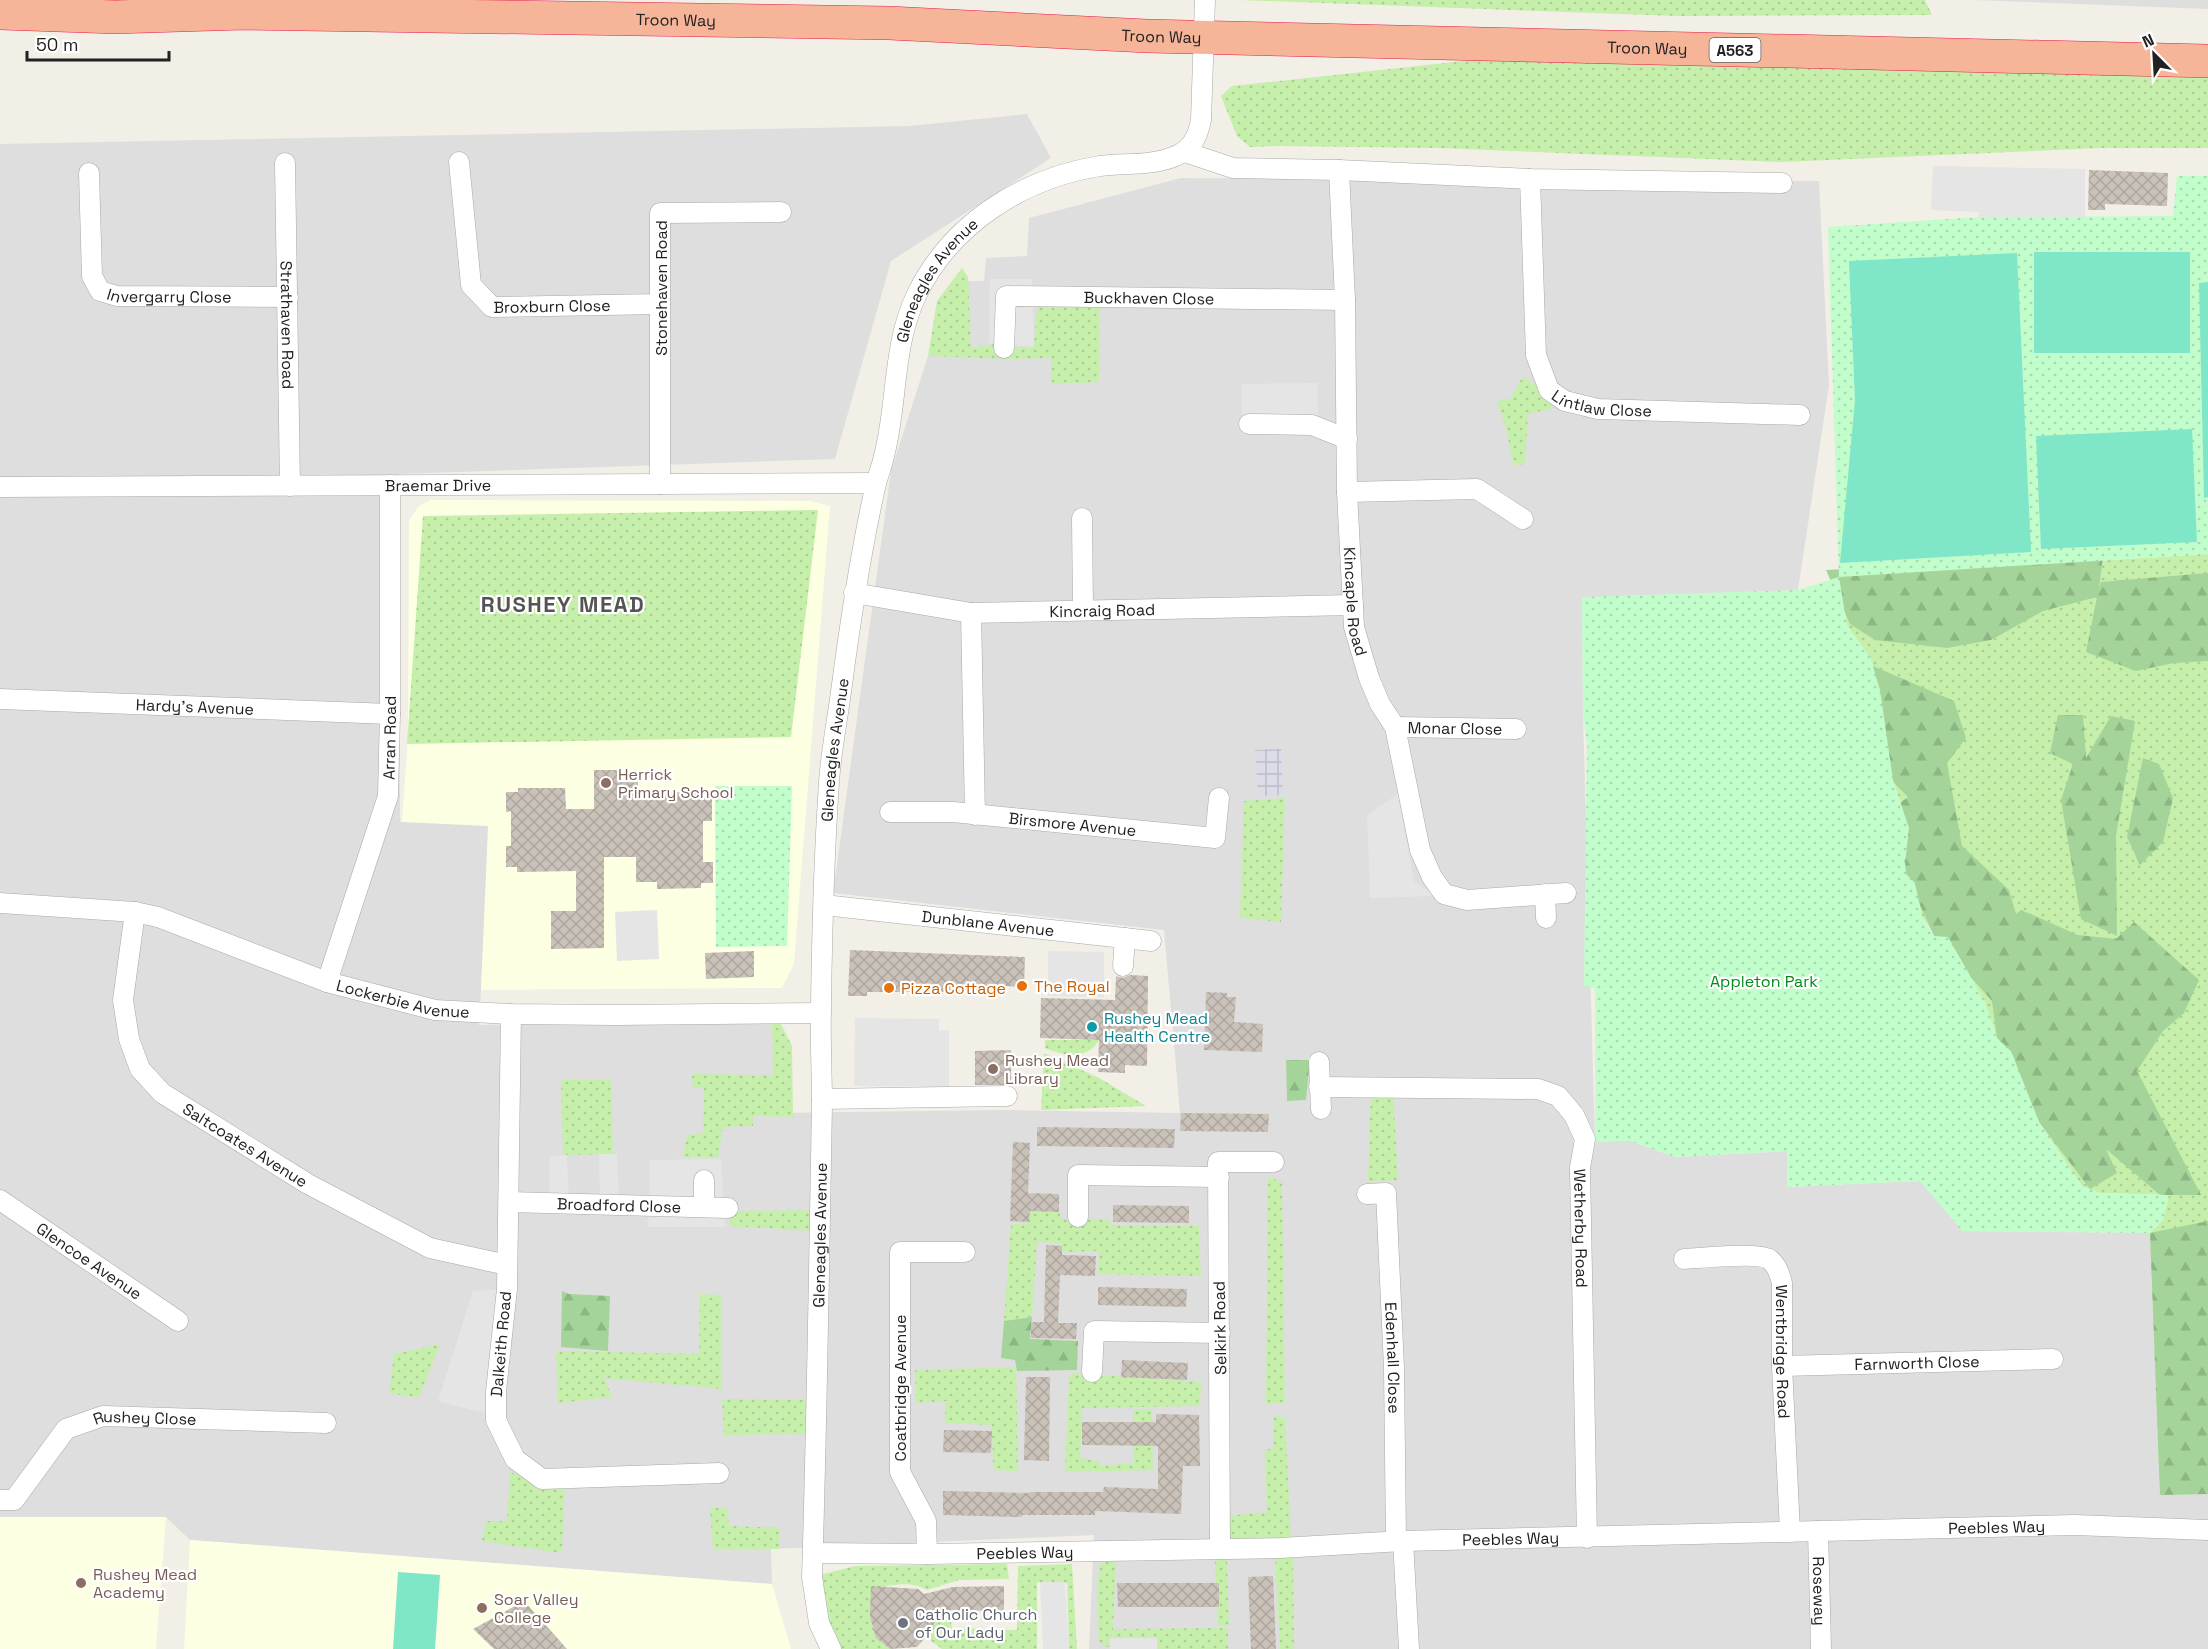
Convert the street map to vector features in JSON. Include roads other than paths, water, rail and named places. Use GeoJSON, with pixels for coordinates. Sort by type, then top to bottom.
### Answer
{"type":"FeatureCollection","features":[{"type":"Feature","properties":{"kind":"highway","name":"Troon Way"},"geometry":{"type":"LineString","coordinates":[[0,13],[115,17],[244,13],[889,23],[1147,36],[2208,61]]}},
{"type":"Feature","properties":{"kind":"highway","name":"Troon Way"},"geometry":{"type":"LineString","coordinates":[[0,29],[115,17]]}},
{"type":"Feature","properties":{"kind":"street"},"geometry":{"type":"LineString","coordinates":[[1205,0],[1201,120],[1199,132],[1185,152],[1233,168],[1339,170],[1530,179],[1782,183]]}},
{"type":"Feature","properties":{"kind":"street","name":"Gleneagles Avenue"},"geometry":{"type":"LineString","coordinates":[[831,1649],[819,1623],[812,1577],[822,1100],[821,1012],[829,780],[854,593],[876,483],[885,453],[898,360],[915,296],[935,262],[990,208],[1026,188],[1064,174],[1096,167],[1154,162],[1185,152]]}},
{"type":"Feature","properties":{"kind":"street","name":"Broxburn Close"},"geometry":{"type":"LineString","coordinates":[[459,162],[471,285],[492,307],[660,304]]}},
{"type":"Feature","properties":{"kind":"street","name":"Strathaven Road"},"geometry":{"type":"LineString","coordinates":[[285,163],[290,486]]}},
{"type":"Feature","properties":{"kind":"street","name":"Kincaple Road"},"geometry":{"type":"LineString","coordinates":[[1339,170],[1345,300],[1347,492],[1354,627],[1369,678],[1380,704],[1395,727],[1420,850],[1432,877],[1444,894],[1467,900],[1566,893]]}},
{"type":"Feature","properties":{"kind":"street","name":"Invergarry Close"},"geometry":{"type":"LineString","coordinates":[[90,173],[92,276],[100,291],[117,296],[288,297]]}},
{"type":"Feature","properties":{"kind":"street","name":"Lintlaw Close"},"geometry":{"type":"LineString","coordinates":[[1530,179],[1536,355],[1549,390],[1565,401],[1598,409],[1800,415]]}},
{"type":"Feature","properties":{"kind":"street","name":"Stonehaven Road"},"geometry":{"type":"LineString","coordinates":[[660,484],[660,213],[781,212]]}},
{"type":"Feature","properties":{"kind":"street","name":"Buckhaven Close"},"geometry":{"type":"LineString","coordinates":[[1004,348],[1006,296],[1345,300]]}},
{"type":"Feature","properties":{"kind":"street"},"geometry":{"type":"LineString","coordinates":[[1249,424],[1312,425],[1347,439]]}},
{"type":"Feature","properties":{"kind":"street","name":"Braemar Drive"},"geometry":{"type":"LineString","coordinates":[[0,487],[876,483]]}},
{"type":"Feature","properties":{"kind":"street","name":"Arran Road"},"geometry":{"type":"LineString","coordinates":[[327,982],[388,796],[390,485]]}},
{"type":"Feature","properties":{"kind":"street"},"geometry":{"type":"LineString","coordinates":[[1347,492],[1477,489],[1523,519]]}},
{"type":"Feature","properties":{"kind":"street"},"geometry":{"type":"LineString","coordinates":[[1082,519],[1083,610]]}},
{"type":"Feature","properties":{"kind":"street","name":"Kincraig Road"},"geometry":{"type":"LineString","coordinates":[[854,593],[971,613],[1353,605]]}},
{"type":"Feature","properties":{"kind":"street"},"geometry":{"type":"LineString","coordinates":[[971,613],[975,815]]}},
{"type":"Feature","properties":{"kind":"street","name":"Hardy's Avenue"},"geometry":{"type":"LineString","coordinates":[[0,699],[390,714]]}},
{"type":"Feature","properties":{"kind":"street","name":"Monar Close"},"geometry":{"type":"LineString","coordinates":[[1395,727],[1516,729]]}},
{"type":"Feature","properties":{"kind":"street","name":"Birsmore Avenue"},"geometry":{"type":"LineString","coordinates":[[890,812],[953,812],[1215,838],[1219,798]]}},
{"type":"Feature","properties":{"kind":"street"},"geometry":{"type":"LineString","coordinates":[[1545,894],[1546,918]]}},
{"type":"Feature","properties":{"kind":"street","name":"Lockerbie Avenue"},"geometry":{"type":"LineString","coordinates":[[0,903],[135,912],[158,917],[327,982],[435,1010],[511,1014],[821,1012]]}},
{"type":"Feature","properties":{"kind":"street","name":"Dunblane Avenue"},"geometry":{"type":"LineString","coordinates":[[824,905],[1151,941]]}},
{"type":"Feature","properties":{"kind":"street","name":"Saltcoates Avenue"},"geometry":{"type":"LineString","coordinates":[[135,912],[123,1000],[129,1039],[140,1069],[162,1093],[308,1184],[430,1248],[507,1265]]}},
{"type":"Feature","properties":{"kind":"street"},"geometry":{"type":"LineString","coordinates":[[1123,966],[1125,938]]}},
{"type":"Feature","properties":{"kind":"street","name":"Dalkeith Road"},"geometry":{"type":"LineString","coordinates":[[511,1014],[507,1289],[495,1391],[496,1420],[515,1459],[542,1479],[719,1473]]}},
{"type":"Feature","properties":{"kind":"street"},"geometry":{"type":"LineString","coordinates":[[1319,1062],[1321,1109]]}},
{"type":"Feature","properties":{"kind":"street","name":"Wetherby Road"},"geometry":{"type":"LineString","coordinates":[[1319,1087],[1538,1089],[1558,1096],[1574,1115],[1585,1139],[1580,1168],[1587,1538]]}},
{"type":"Feature","properties":{"kind":"street"},"geometry":{"type":"LineString","coordinates":[[822,1100],[1007,1096]]}},
{"type":"Feature","properties":{"kind":"street"},"geometry":{"type":"LineString","coordinates":[[1078,1217],[1078,1175],[1219,1177],[1218,1162],[1274,1161]]}},
{"type":"Feature","properties":{"kind":"street","name":"Selkirk Road"},"geometry":{"type":"LineString","coordinates":[[1219,1177],[1220,1549]]}},
{"type":"Feature","properties":{"kind":"street"},"geometry":{"type":"LineString","coordinates":[[704,1180],[704,1207]]}},
{"type":"Feature","properties":{"kind":"street","name":"Edenhall Close"},"geometry":{"type":"LineString","coordinates":[[1385,1193],[1394,1368],[1399,1541],[1409,1649]]}},
{"type":"Feature","properties":{"kind":"street","name":"Glencoe Avenue"},"geometry":{"type":"LineString","coordinates":[[0,1200],[178,1321]]}},
{"type":"Feature","properties":{"kind":"street","name":"Broadford Close"},"geometry":{"type":"LineString","coordinates":[[510,1202],[728,1208]]}},
{"type":"Feature","properties":{"kind":"street","name":"Coatbridge Avenue"},"geometry":{"type":"LineString","coordinates":[[927,1554],[926,1521],[900,1472],[900,1252],[965,1252]]}},
{"type":"Feature","properties":{"kind":"street","name":"Wentbridge Road"},"geometry":{"type":"LineString","coordinates":[[1684,1259],[1761,1256],[1776,1266],[1782,1283],[1782,1366],[1790,1532]]}},
{"type":"Feature","properties":{"kind":"street"},"geometry":{"type":"LineString","coordinates":[[1092,1372],[1094,1331],[1220,1333]]}},
{"type":"Feature","properties":{"kind":"street","name":"Farnworth Close"},"geometry":{"type":"LineString","coordinates":[[1782,1366],[2053,1359]]}},
{"type":"Feature","properties":{"kind":"street","name":"Rushey Close"},"geometry":{"type":"LineString","coordinates":[[0,1500],[14,1500],[66,1429],[103,1416],[326,1424]]}},
{"type":"Feature","properties":{"kind":"street","name":"Peebles Way"},"geometry":{"type":"LineString","coordinates":[[813,1553],[927,1554],[1220,1549],[1399,1541],[2075,1525],[2208,1530]]}},
{"type":"Feature","properties":{"kind":"street","name":"Roseway"},"geometry":{"type":"LineString","coordinates":[[1818,1532],[1821,1649]]}},
{"type":"Feature","properties":{"kind":"place","name":"Herrick Primary School"},"geometry":{"type":"Point","coordinates":[606,783]}},
{"type":"Feature","properties":{"kind":"place","name":"The Royal"},"geometry":{"type":"Point","coordinates":[1022,986]}},
{"type":"Feature","properties":{"kind":"place","name":"Pizza Cottage"},"geometry":{"type":"Point","coordinates":[889,988]}},
{"type":"Feature","properties":{"kind":"place","name":"Rushey Mead Health Centre"},"geometry":{"type":"Point","coordinates":[1092,1027]}},
{"type":"Feature","properties":{"kind":"place","name":"Rushey Mead Library"},"geometry":{"type":"Point","coordinates":[993,1069]}},
{"type":"Feature","properties":{"kind":"place","name":"Rushey Mead Academy"},"geometry":{"type":"Point","coordinates":[81,1583]}},
{"type":"Feature","properties":{"kind":"place","name":"Soar Valley College"},"geometry":{"type":"Point","coordinates":[482,1608]}},
{"type":"Feature","properties":{"kind":"place","name":"Catholic Church of Our Lady"},"geometry":{"type":"Point","coordinates":[903,1623]}},
{"type":"Feature","properties":{"kind":"district","name":"RUSHEY MEAD"},"geometry":{"type":"Point","coordinates":[563,604]}},
{"type":"Feature","properties":{"kind":"park label","name":"Appleton Park"},"geometry":{"type":"Point","coordinates":[1764,981]}}]}
